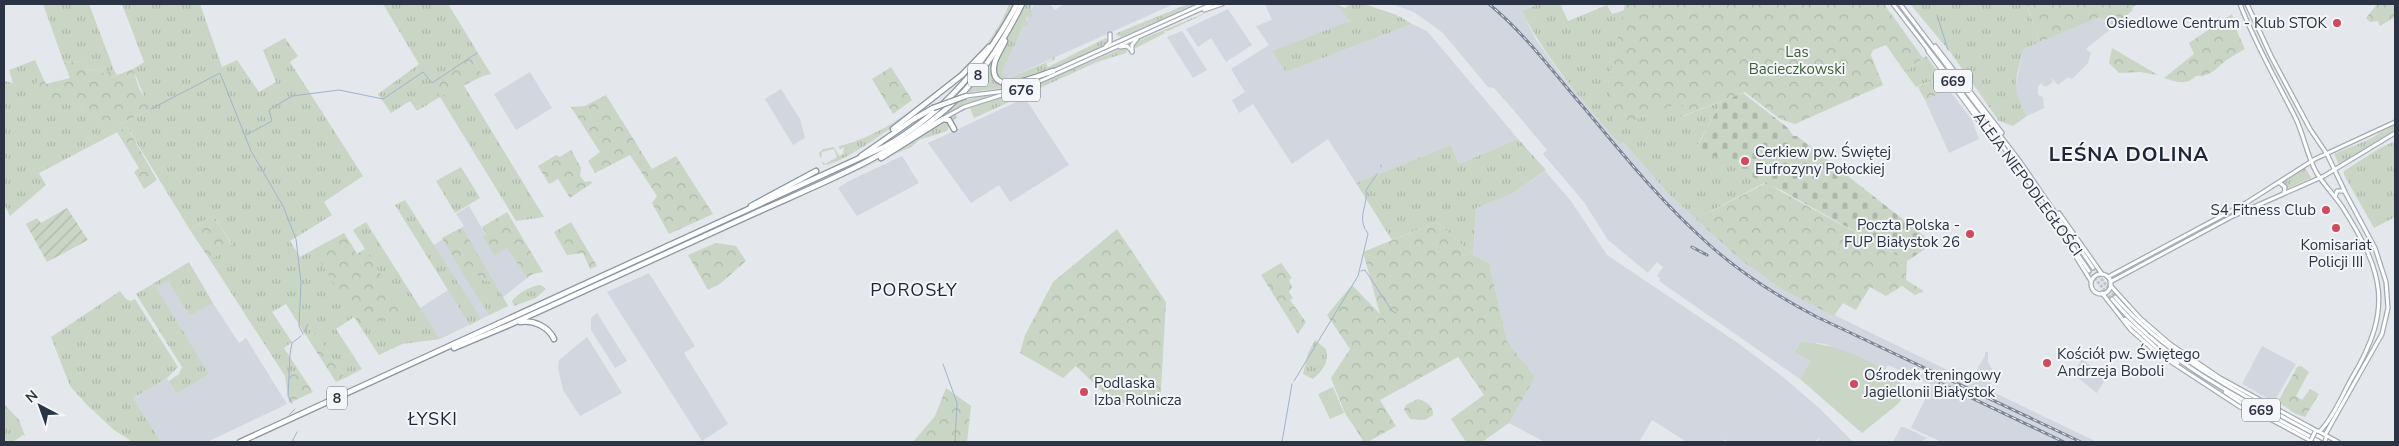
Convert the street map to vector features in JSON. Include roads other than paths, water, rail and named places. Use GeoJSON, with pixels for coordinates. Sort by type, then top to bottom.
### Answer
{"type":"FeatureCollection","features":[{"type":"Feature","properties":{"kind":"highway","name":"8"},"geometry":{"type":"LineString","coordinates":[[835,174],[842,167],[886,146],[934,114],[972,74],[1002,32],[1017,4]]}},
{"type":"Feature","properties":{"kind":"highway","name":"8"},"geometry":{"type":"LineString","coordinates":[[434,354],[467,344],[815,183],[858,166],[900,144],[947,108],[981,71],[1010,27],[1022,4]]}},
{"type":"Feature","properties":{"kind":"highway"},"geometry":{"type":"LineString","coordinates":[[1010,27],[994,66],[998,80],[1006,84],[1015,84],[1054,71]]}},
{"type":"Feature","properties":{"kind":"highway"},"geometry":{"type":"LineString","coordinates":[[893,128],[970,68],[1002,32]]}},
{"type":"Feature","properties":{"kind":"highway"},"geometry":{"type":"LineString","coordinates":[[842,167],[878,146],[914,119],[933,108],[966,96]]}},
{"type":"Feature","properties":{"kind":"highway"},"geometry":{"type":"LineString","coordinates":[[858,166],[890,153],[938,122],[947,119],[954,129]]}},
{"type":"Feature","properties":{"kind":"highway"},"geometry":{"type":"LineString","coordinates":[[733,218],[816,171]]}},
{"type":"Feature","properties":{"kind":"highway","name":"8"},"geometry":{"type":"LineString","coordinates":[[240,442],[733,218],[815,183]]}},
{"type":"Feature","properties":{"kind":"highway"},"geometry":{"type":"LineString","coordinates":[[508,325],[524,322],[537,323],[552,334],[554,339]]}},
{"type":"Feature","properties":{"kind":"main road","name":"676"},"geometry":{"type":"LineString","coordinates":[[966,96],[1013,89],[1202,4]]}},
{"type":"Feature","properties":{"kind":"main road","name":"676"},"geometry":{"type":"LineString","coordinates":[[938,122],[964,107],[1016,92],[1212,4]]}},
{"type":"Feature","properties":{"kind":"main road"},"geometry":{"type":"LineString","coordinates":[[1193,12],[1222,4]]}},
{"type":"Feature","properties":{"kind":"main road","name":"ALEJA NIEPODLEGŁOŚCI"},"geometry":{"type":"LineString","coordinates":[[1893,4],[2093,268]]}},
{"type":"Feature","properties":{"kind":"main road","name":"ALEJA NIEPODLEGŁOŚCI"},"geometry":{"type":"LineString","coordinates":[[1900,4],[2070,228],[2093,268]]}},
{"type":"Feature","properties":{"kind":"main road"},"geometry":{"type":"LineString","coordinates":[[2216,385],[2237,401],[2311,441],[2369,348],[2378,315],[2379,292],[2375,270],[2359,236],[2312,162],[2302,133],[2248,26],[2240,4]]}},
{"type":"Feature","properties":{"kind":"main road"},"geometry":{"type":"LineString","coordinates":[[2247,4],[2271,56],[2310,129],[2327,154],[2381,261],[2388,290],[2387,318],[2374,349],[2326,438]]}},
{"type":"Feature","properties":{"kind":"main road"},"geometry":{"type":"LineString","coordinates":[[2248,26],[2254,22]]}},
{"type":"Feature","properties":{"kind":"main road"},"geometry":{"type":"LineString","coordinates":[[1920,28],[1949,62],[2002,133]]}},
{"type":"Feature","properties":{"kind":"main road"},"geometry":{"type":"LineString","coordinates":[[1916,32],[1940,70],[1993,140]]}},
{"type":"Feature","properties":{"kind":"main road"},"geometry":{"type":"LineString","coordinates":[[1103,48],[1110,42],[1110,34],[1116,39],[1124,39]]}},
{"type":"Feature","properties":{"kind":"main road"},"geometry":{"type":"LineString","coordinates":[[1117,47],[1127,46],[1132,52],[1133,43],[1139,37]]}},
{"type":"Feature","properties":{"kind":"main road"},"geometry":{"type":"LineString","coordinates":[[2265,61],[2271,56]]}},
{"type":"Feature","properties":{"kind":"main road"},"geometry":{"type":"LineString","coordinates":[[2296,120],[2304,117]]}},
{"type":"Feature","properties":{"kind":"main road"},"geometry":{"type":"LineString","coordinates":[[2108,277],[2229,212],[2312,162],[2395,122]]}},
{"type":"Feature","properties":{"kind":"main road"},"geometry":{"type":"LineString","coordinates":[[2302,133],[2307,134],[2310,129]]}},
{"type":"Feature","properties":{"kind":"main road"},"geometry":{"type":"LineString","coordinates":[[2102,293],[2106,291],[2110,284],[2231,217],[2320,177],[2395,133]]}},
{"type":"Feature","properties":{"kind":"main road"},"geometry":{"type":"LineString","coordinates":[[2278,183],[2282,183],[2285,187],[2283,193]]}},
{"type":"Feature","properties":{"kind":"main road"},"geometry":{"type":"LineString","coordinates":[[2335,198],[2337,191],[2344,191]]}},
{"type":"Feature","properties":{"kind":"main road"},"geometry":{"type":"LineString","coordinates":[[2048,209],[2057,229],[2092,281],[2092,289],[2102,293],[2131,330],[2166,360],[2240,407],[2259,413]]}},
{"type":"Feature","properties":{"kind":"main road"},"geometry":{"type":"LineString","coordinates":[[2229,212],[2228,215],[2231,217]]}},
{"type":"Feature","properties":{"kind":"main road"},"geometry":{"type":"LineString","coordinates":[[2093,268],[2108,277],[2110,284],[2141,319],[2170,344],[2220,381]]}},
{"type":"Feature","properties":{"kind":"main road"},"geometry":{"type":"LineString","coordinates":[[2092,281],[2097,275],[2102,274]]}},
{"type":"Feature","properties":{"kind":"main road","name":"669"},"geometry":{"type":"LineString","coordinates":[[2320,442],[2190,370],[2139,328],[2113,298],[2163,344],[2220,381],[2329,442]]}},
{"type":"Feature","properties":{"kind":"main road"},"geometry":{"type":"LineString","coordinates":[[2117,312],[2161,352],[2190,370]]}},
{"type":"Feature","properties":{"kind":"main road"},"geometry":{"type":"LineString","coordinates":[[2378,315],[2387,318]]}},
{"type":"Feature","properties":{"kind":"main road"},"geometry":{"type":"LineString","coordinates":[[2170,344],[2220,378],[2317,431],[2326,438],[2338,442]]}},
{"type":"Feature","properties":{"kind":"waterway"},"geometry":{"type":"LineString","coordinates":[[1937,15],[1948,50]]}},
{"type":"Feature","properties":{"kind":"waterway"},"geometry":{"type":"LineString","coordinates":[[246,135],[272,121],[269,110],[292,96],[339,90],[383,99],[423,72],[432,83],[477,53]]}},
{"type":"Feature","properties":{"kind":"waterway"},"geometry":{"type":"LineString","coordinates":[[151,109],[220,73],[251,151],[283,206],[296,239],[301,282],[299,326],[303,334]]}},
{"type":"Feature","properties":{"kind":"waterway"},"geometry":{"type":"LineString","coordinates":[[1365,229],[1362,219],[1366,190],[1377,174]]}},
{"type":"Feature","properties":{"kind":"waterway"},"geometry":{"type":"LineString","coordinates":[[1294,381],[1358,276],[1368,234],[1366,230]]}},
{"type":"Feature","properties":{"kind":"waterway"},"geometry":{"type":"LineString","coordinates":[[1361,271],[1365,270],[1392,311],[1396,313]]}},
{"type":"Feature","properties":{"kind":"waterway"},"geometry":{"type":"LineString","coordinates":[[304,332],[308,324]]}},
{"type":"Feature","properties":{"kind":"waterway"},"geometry":{"type":"LineString","coordinates":[[292,403],[288,396],[290,354],[292,343],[301,336]]}},
{"type":"Feature","properties":{"kind":"waterway"},"geometry":{"type":"LineString","coordinates":[[943,364],[957,403],[955,442]]}},
{"type":"Feature","properties":{"kind":"waterway"},"geometry":{"type":"LineString","coordinates":[[1282,442],[1292,384]]}},
{"type":"Feature","properties":{"kind":"waterway"},"geometry":{"type":"LineString","coordinates":[[289,415],[295,409]]}},
{"type":"Feature","properties":{"kind":"waterway"},"geometry":{"type":"LineString","coordinates":[[292,442],[297,432]]}},
{"type":"Feature","properties":{"kind":"tunnel"},"geometry":{"type":"LineString","coordinates":[[2093,268],[2115,297]]}},
{"type":"Feature","properties":{"kind":"tunnel"},"geometry":{"type":"LineString","coordinates":[[2089,271],[2112,299]]}},
{"type":"Feature","properties":{"kind":"railway"},"geometry":{"type":"LineString","coordinates":[[1489,4],[1536,51],[1624,156],[1671,208],[1717,251],[1744,272],[1772,292],[1817,317],[2081,442]]}},
{"type":"Feature","properties":{"kind":"railway"},"geometry":{"type":"LineString","coordinates":[[1692,247],[1707,255]]}},
{"type":"Feature","properties":{"kind":"railway"},"geometry":{"type":"LineString","coordinates":[[1940,383],[2064,442]]}},
{"type":"Feature","properties":{"kind":"place","name":"Osiedlowe Centrum - Klub STOK"},"geometry":{"type":"Point","coordinates":[2337,23]}},
{"type":"Feature","properties":{"kind":"place","name":"Cerkiew pw. Świętej Eufrozyny Połockiej"},"geometry":{"type":"Point","coordinates":[1745,161]}},
{"type":"Feature","properties":{"kind":"place","name":"S4 Fitness Club"},"geometry":{"type":"Point","coordinates":[2326,210]}},
{"type":"Feature","properties":{"kind":"place","name":"Komisariat Policji III"},"geometry":{"type":"Point","coordinates":[2336,228]}},
{"type":"Feature","properties":{"kind":"place","name":"Poczta Polska - FUP Białystok 26"},"geometry":{"type":"Point","coordinates":[1970,234]}},
{"type":"Feature","properties":{"kind":"place","name":"Kościół pw. Świętego Andrzeja Boboli"},"geometry":{"type":"Point","coordinates":[2047,363]}},
{"type":"Feature","properties":{"kind":"place","name":"Ośrodek treningowy Jagiellonii Białystok"},"geometry":{"type":"Point","coordinates":[1854,384]}},
{"type":"Feature","properties":{"kind":"place","name":"Podlaska Izba Rolnicza"},"geometry":{"type":"Point","coordinates":[1084,392]}},
{"type":"Feature","properties":{"kind":"district","name":"LEŚNA DOLINA"},"geometry":{"type":"Point","coordinates":[2129,154]}},
{"type":"Feature","properties":{"kind":"district","name":"POROSŁY"},"geometry":{"type":"Point","coordinates":[914,290]}},
{"type":"Feature","properties":{"kind":"district","name":"ŁYSKI"},"geometry":{"type":"Point","coordinates":[433,419]}},
{"type":"Feature","properties":{"kind":"park label","name":"Las Bacieczkowski"},"geometry":{"type":"Point","coordinates":[1797,60]}}]}
